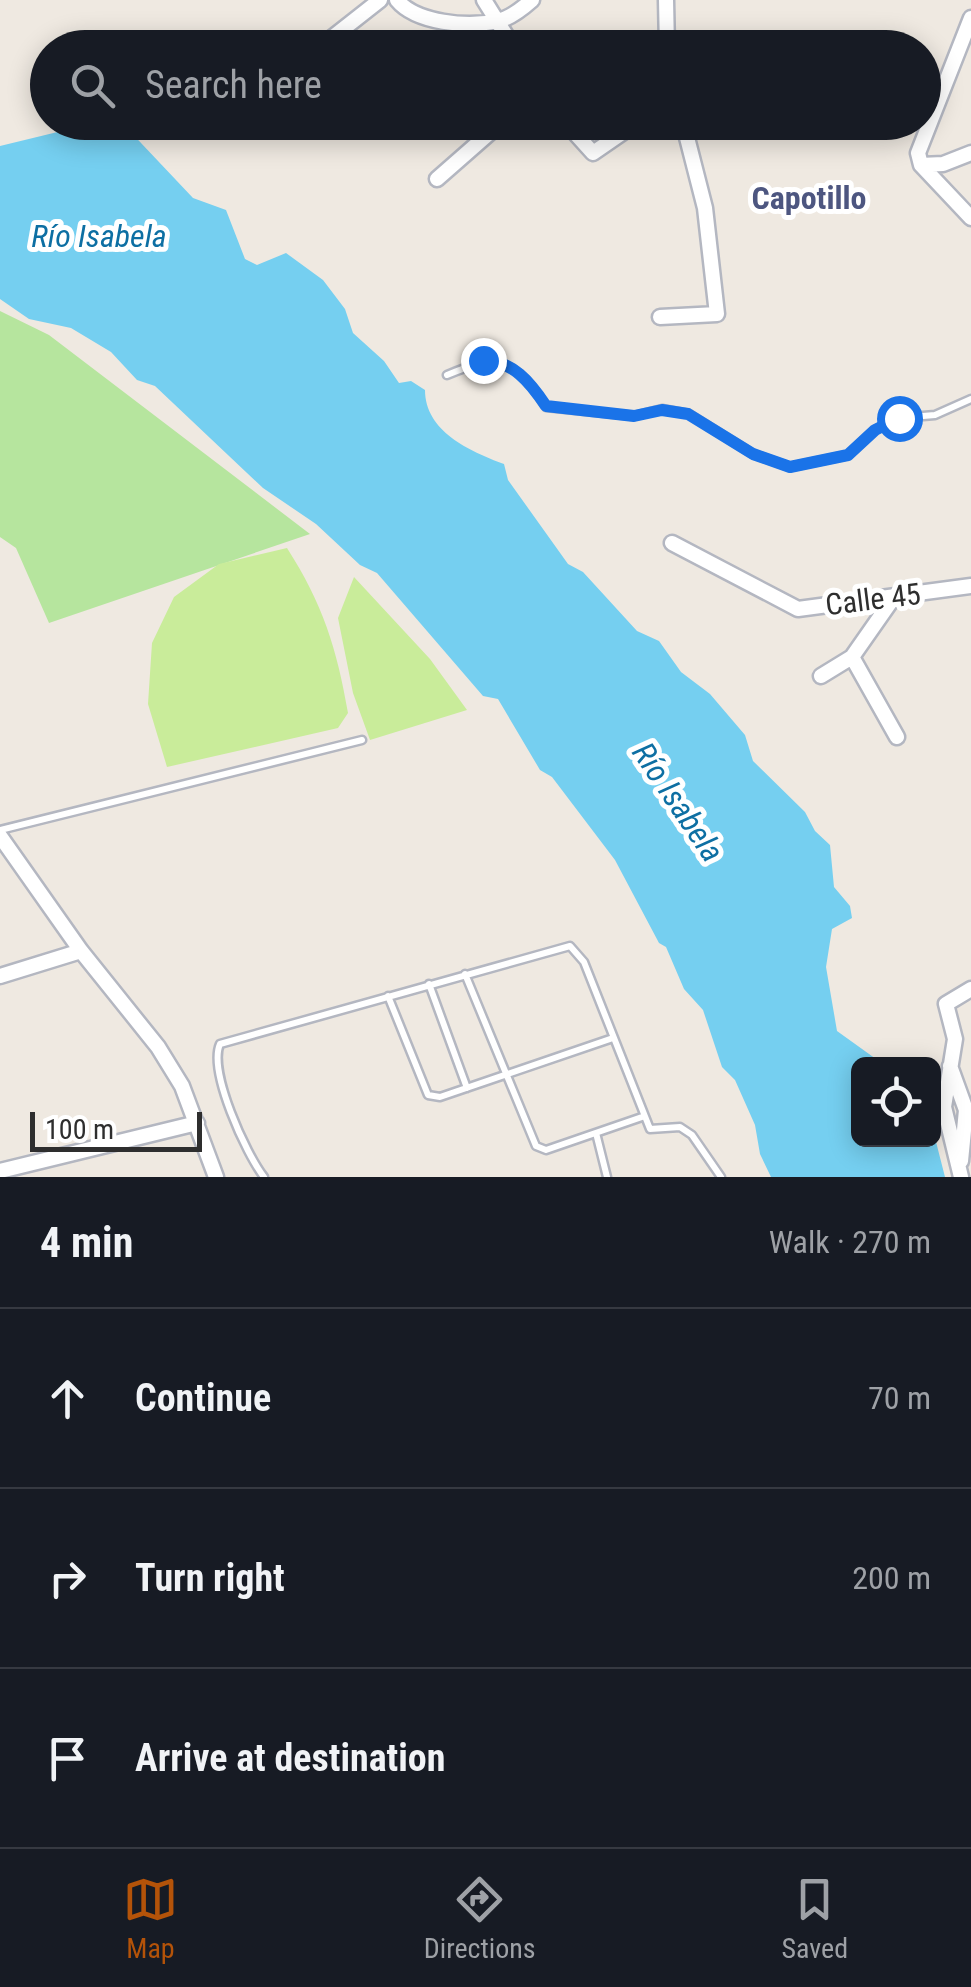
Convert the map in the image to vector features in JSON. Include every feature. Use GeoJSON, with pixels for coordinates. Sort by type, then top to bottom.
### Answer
{"type":"FeatureCollection","features":[{"type":"Feature","properties":{"kind":"street"},"geometry":{"type":"LineString","coordinates":[[342,30],[380,0]]}},
{"type":"Feature","properties":{"kind":"street"},"geometry":{"type":"LineString","coordinates":[[397,0],[408,14],[419,17],[500,21],[532,0]]}},
{"type":"Feature","properties":{"kind":"street"},"geometry":{"type":"LineString","coordinates":[[484,0],[505,30]]}},
{"type":"Feature","properties":{"kind":"street"},"geometry":{"type":"LineString","coordinates":[[666,0],[667,30]]}},
{"type":"Feature","properties":{"kind":"street"},"geometry":{"type":"LineString","coordinates":[[941,86],[971,18]]}},
{"type":"Feature","properties":{"kind":"street"},"geometry":{"type":"LineString","coordinates":[[437,179],[481,140]]}},
{"type":"Feature","properties":{"kind":"street"},"geometry":{"type":"LineString","coordinates":[[581,140],[593,154],[613,140]]}},
{"type":"Feature","properties":{"kind":"street"},"geometry":{"type":"LineString","coordinates":[[660,317],[717,314],[706,208],[687,140]]}},
{"type":"Feature","properties":{"kind":"street"},"geometry":{"type":"LineString","coordinates":[[922,140],[918,153],[921,164],[971,218]]}},
{"type":"Feature","properties":{"kind":"street"},"geometry":{"type":"LineString","coordinates":[[921,164],[942,164],[971,153]]}},
{"type":"Feature","properties":{"kind":"street","name":"Calle 45"},"geometry":{"type":"LineString","coordinates":[[672,543],[798,609],[971,586]]}},
{"type":"Feature","properties":{"kind":"street"},"geometry":{"type":"LineString","coordinates":[[820,676],[852,657],[894,596]]}},
{"type":"Feature","properties":{"kind":"street"},"geometry":{"type":"LineString","coordinates":[[852,657],[897,737]]}},
{"type":"Feature","properties":{"kind":"street"},"geometry":{"type":"LineString","coordinates":[[0,833],[80,951],[158,1047],[198,1123],[216,1177]]}},
{"type":"Feature","properties":{"kind":"street"},"geometry":{"type":"LineString","coordinates":[[0,976],[80,951]]}},
{"type":"Feature","properties":{"kind":"street"},"geometry":{"type":"LineString","coordinates":[[961,1174],[944,1107],[955,1039],[946,1004],[971,989]]}},
{"type":"Feature","properties":{"kind":"street"},"geometry":{"type":"LineString","coordinates":[[950,1066],[966,1110],[961,1174]]}},
{"type":"Feature","properties":{"kind":"street"},"geometry":{"type":"LineString","coordinates":[[0,1172],[198,1123]]}},
{"type":"Feature","properties":{"kind":"lane"},"geometry":{"type":"LineString","coordinates":[[447,374],[483,360],[502,360],[532,384],[546,406],[634,416],[662,410],[688,414],[753,454],[790,467],[848,455],[875,430],[899,418],[934,414],[971,400]]}},
{"type":"Feature","properties":{"kind":"lane"},"geometry":{"type":"LineString","coordinates":[[0,833],[362,740]]}},
{"type":"Feature","properties":{"kind":"lane"},"geometry":{"type":"LineString","coordinates":[[264,1177],[223,1089],[215,1056],[220,1044],[570,946],[584,962],[650,1130],[680,1127],[692,1135],[721,1177]]}},
{"type":"Feature","properties":{"kind":"lane"},"geometry":{"type":"LineString","coordinates":[[465,974],[536,1146],[546,1150],[642,1117]]}},
{"type":"Feature","properties":{"kind":"lane"},"geometry":{"type":"LineString","coordinates":[[429,984],[467,1088]]}},
{"type":"Feature","properties":{"kind":"lane"},"geometry":{"type":"LineString","coordinates":[[388,996],[428,1096],[440,1097],[612,1038]]}},
{"type":"Feature","properties":{"kind":"lane"},"geometry":{"type":"LineString","coordinates":[[596,1132],[608,1177]]}},
{"type":"Feature","properties":{"kind":"green space"},"geometry":{"type":"Polygon","coordinates":[[[0,311],[49,335],[310,534],[49,623],[16,548],[0,537],[0,311]]]}},
{"type":"Feature","properties":{"kind":"green space"},"geometry":{"type":"Polygon","coordinates":[[[287,548],[327,628],[348,713],[338,728],[167,767],[148,704],[152,643],[174,597],[219,564],[287,548]]]}},
{"type":"Feature","properties":{"kind":"green space"},"geometry":{"type":"Polygon","coordinates":[[[354,577],[430,659],[467,710],[370,740],[353,693],[338,618],[354,577]]]}},
{"type":"Feature","properties":{"kind":"water","name":"Río Isabela"},"geometry":{"type":"Polygon","coordinates":[[[30,139],[138,140],[193,198],[226,210],[245,259],[257,265],[286,253],[323,280],[345,309],[353,333],[384,361],[399,383],[411,381],[425,390],[432,417],[451,438],[504,464],[508,480],[568,564],[583,572],[637,631],[659,641],[681,672],[710,694],[745,735],[753,761],[805,812],[815,831],[830,845],[834,887],[850,906],[852,918],[832,929],[826,967],[837,1031],[873,1057],[851,1057],[851,1147],[937,1147],[945,1177],[771,1177],[760,1154],[755,1125],[735,1080],[722,1067],[703,1010],[684,989],[666,947],[659,943],[615,860],[552,777],[540,770],[498,699],[483,696],[377,573],[360,565],[316,524],[263,488],[155,386],[137,380],[111,352],[71,328],[29,319],[0,299],[0,146],[30,139]]]}},
{"type":"Feature","properties":{"kind":"district","name":"Capotillo"},"geometry":{"type":"Point","coordinates":[809,198]}},
{"type":"Feature","properties":{"kind":"route"},"geometry":{"type":"LineString","coordinates":[[483,360],[502,360],[532,384],[546,406],[575,406],[634,416],[662,410],[688,414],[753,454],[790,467],[848,455],[875,430],[899,418]]}}]}
